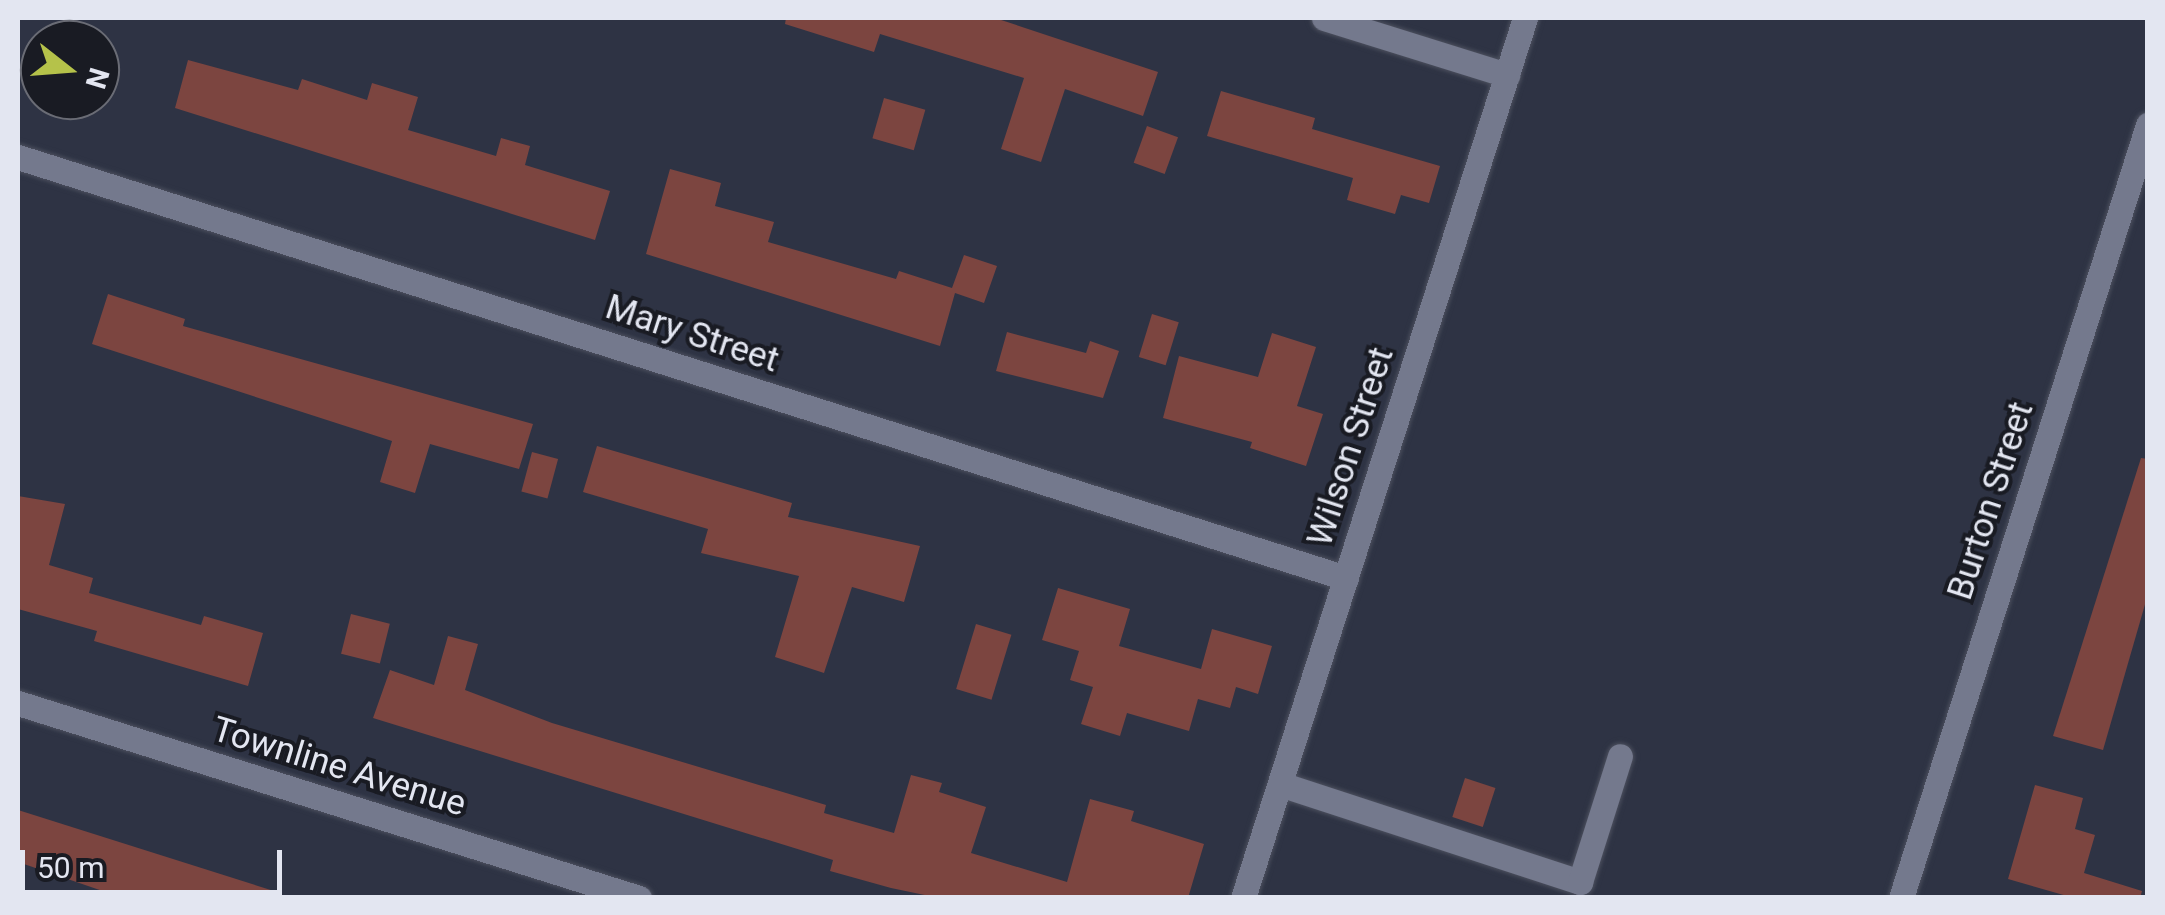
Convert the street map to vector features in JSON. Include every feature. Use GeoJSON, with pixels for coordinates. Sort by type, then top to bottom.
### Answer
{"type":"FeatureCollection","features":[{"type":"Feature","properties":{"kind":"street"},"geometry":{"type":"LineString","coordinates":[[1324,18],[1507,74]]}},
{"type":"Feature","properties":{"kind":"street","name":"Wilson Street"},"geometry":{"type":"LineString","coordinates":[[1243,898],[1525,18]]}},
{"type":"Feature","properties":{"kind":"street","name":"Burton Street"},"geometry":{"type":"LineString","coordinates":[[1901,898],[2148,125]]}},
{"type":"Feature","properties":{"kind":"street","name":"Mary Street"},"geometry":{"type":"LineString","coordinates":[[18,157],[1346,578]]}},
{"type":"Feature","properties":{"kind":"street","name":"Townline Avenue"},"geometry":{"type":"LineString","coordinates":[[18,703],[639,898]]}},
{"type":"Feature","properties":{"kind":"street"},"geometry":{"type":"LineString","coordinates":[[1280,784],[1580,882],[1620,756]]}},
{"type":"Feature","properties":{"kind":"building"},"geometry":{"type":"Polygon","coordinates":[[[786,18],[995,18],[1158,72],[1143,116],[1065,89],[1041,162],[1001,149],[1024,78],[880,34],[874,52],[785,24],[786,18]]]}},
{"type":"Feature","properties":{"kind":"building"},"geometry":{"type":"Polygon","coordinates":[[[188,60],[298,90],[302,79],[367,100],[372,83],[418,97],[408,130],[496,156],[501,138],[530,146],[525,165],[610,191],[595,240],[175,108],[188,60]]]}},
{"type":"Feature","properties":{"kind":"building"},"geometry":{"type":"Polygon","coordinates":[[[1221,91],[1315,118],[1312,129],[1440,166],[1429,203],[1401,195],[1395,214],[1347,200],[1353,178],[1207,136],[1221,91]]]}},
{"type":"Feature","properties":{"kind":"building"},"geometry":{"type":"Polygon","coordinates":[[[884,98],[925,110],[914,150],[872,138],[884,98]]]}},
{"type":"Feature","properties":{"kind":"building"},"geometry":{"type":"Polygon","coordinates":[[[1147,126],[1178,137],[1165,174],[1134,163],[1147,126]]]}},
{"type":"Feature","properties":{"kind":"building"},"geometry":{"type":"Polygon","coordinates":[[[670,169],[721,183],[715,206],[774,222],[768,242],[896,279],[899,271],[952,288],[964,255],[997,266],[984,303],[955,293],[940,346],[646,254],[670,169]]]}},
{"type":"Feature","properties":{"kind":"building"},"geometry":{"type":"Polygon","coordinates":[[[108,294],[185,319],[183,326],[533,424],[519,469],[430,444],[415,493],[380,482],[392,441],[92,344],[108,294]]]}},
{"type":"Feature","properties":{"kind":"building"},"geometry":{"type":"Polygon","coordinates":[[[1152,314],[1179,322],[1166,365],[1139,357],[1152,314]]]}},
{"type":"Feature","properties":{"kind":"building"},"geometry":{"type":"Polygon","coordinates":[[[1007,332],[1086,353],[1090,341],[1119,351],[1103,398],[996,371],[1007,332]]]}},
{"type":"Feature","properties":{"kind":"building"},"geometry":{"type":"Polygon","coordinates":[[[1272,333],[1316,347],[1297,406],[1323,414],[1306,466],[1250,448],[1252,442],[1163,418],[1179,356],[1258,377],[1272,333]]]}},
{"type":"Feature","properties":{"kind":"building"},"geometry":{"type":"Polygon","coordinates":[[[597,446],[792,503],[788,517],[920,546],[904,602],[852,587],[824,673],[775,657],[799,576],[701,553],[708,529],[583,492],[597,446]]]}},
{"type":"Feature","properties":{"kind":"building"},"geometry":{"type":"Polygon","coordinates":[[[532,452],[558,459],[547,499],[521,492],[532,452]]]}},
{"type":"Feature","properties":{"kind":"building"},"geometry":{"type":"Polygon","coordinates":[[[2141,458],[2148,459],[2148,594],[2103,750],[2053,736],[2141,458]]]}},
{"type":"Feature","properties":{"kind":"building"},"geometry":{"type":"Polygon","coordinates":[[[18,496],[65,504],[49,565],[93,578],[89,593],[201,625],[204,616],[263,633],[248,686],[94,641],[97,631],[18,609],[18,496]]]}},
{"type":"Feature","properties":{"kind":"building"},"geometry":{"type":"Polygon","coordinates":[[[1058,588],[1130,609],[1119,646],[1201,669],[1212,629],[1272,646],[1258,694],[1236,687],[1230,708],[1198,699],[1189,731],[1127,713],[1120,736],[1081,724],[1093,687],[1070,680],[1079,651],[1042,640],[1058,588]]]}},
{"type":"Feature","properties":{"kind":"building"},"geometry":{"type":"Polygon","coordinates":[[[351,614],[390,624],[380,663],[341,654],[351,614]]]}},
{"type":"Feature","properties":{"kind":"building"},"geometry":{"type":"Polygon","coordinates":[[[976,624],[1011,635],[992,700],[956,689],[976,624]]]}},
{"type":"Feature","properties":{"kind":"building"},"geometry":{"type":"Polygon","coordinates":[[[448,636],[478,644],[465,690],[552,723],[826,805],[824,813],[894,833],[911,775],[942,783],[939,792],[986,807],[971,853],[1067,882],[1090,799],[1134,811],[1131,821],[1204,844],[1188,898],[939,898],[891,888],[830,871],[833,860],[373,718],[390,670],[434,685],[448,636]]]}},
{"type":"Feature","properties":{"kind":"building"},"geometry":{"type":"Polygon","coordinates":[[[1465,778],[1495,788],[1483,827],[1452,817],[1465,778]]]}},
{"type":"Feature","properties":{"kind":"building"},"geometry":{"type":"Polygon","coordinates":[[[2035,785],[2083,798],[2075,829],[2095,835],[2084,873],[2142,891],[2140,898],[2074,898],[2008,879],[2035,785]]]}},
{"type":"Feature","properties":{"kind":"building"},"geometry":{"type":"Polygon","coordinates":[[[18,810],[277,892],[276,898],[123,898],[18,862],[18,810]]]}}]}
